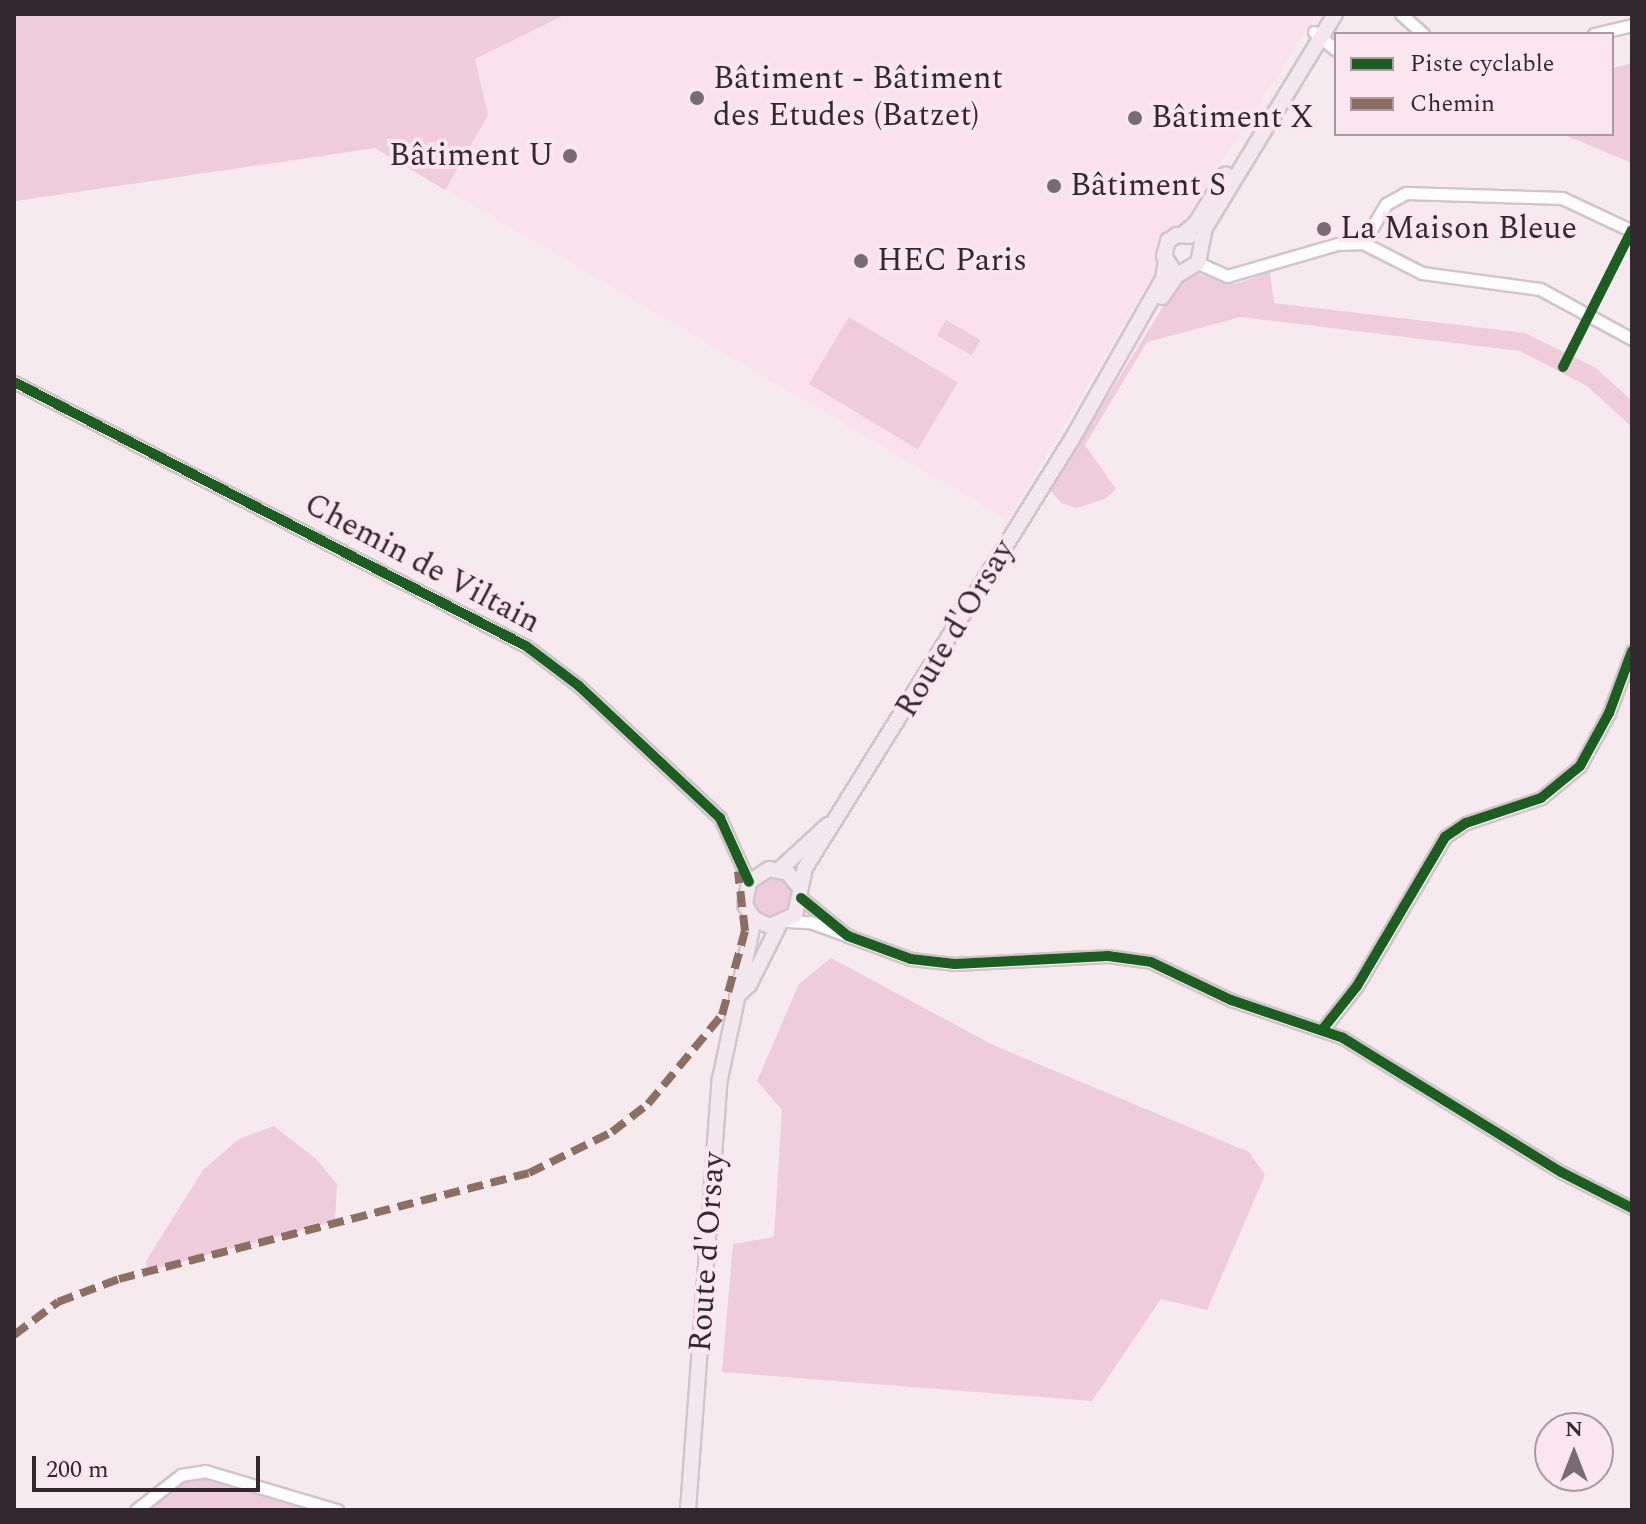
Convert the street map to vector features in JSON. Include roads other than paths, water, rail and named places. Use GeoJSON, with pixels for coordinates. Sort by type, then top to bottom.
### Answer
{"type":"FeatureCollection","features":[{"type":"Feature","properties":{"kind":"main road"},"geometry":{"type":"LineString","coordinates":[[1325,14],[1317,35],[1199,245],[1198,263],[1184,271],[1166,261],[1168,241],[1196,223],[1317,35],[1335,14]]}},
{"type":"Feature","properties":{"kind":"main road"},"geometry":{"type":"LineString","coordinates":[[1183,234],[1199,245]]}},
{"type":"Feature","properties":{"kind":"main road","name":"Route d'Orsay"},"geometry":{"type":"LineString","coordinates":[[1072,439],[1163,279],[1166,261]]}},
{"type":"Feature","properties":{"kind":"main road","name":"Route d'Orsay"},"geometry":{"type":"LineString","coordinates":[[801,893],[805,868],[1171,283],[1184,271]]}},
{"type":"Feature","properties":{"kind":"main road","name":"Route d'Orsay"},"geometry":{"type":"LineString","coordinates":[[779,870],[838,817]]}},
{"type":"Feature","properties":{"kind":"main road"},"geometry":{"type":"LineString","coordinates":[[779,870],[801,893],[783,923],[754,919],[745,905],[751,874],[779,870]]}},
{"type":"Feature","properties":{"kind":"main road","name":"Route d'Orsay"},"geometry":{"type":"LineString","coordinates":[[688,1510],[720,1079],[754,919]]}},
{"type":"Feature","properties":{"kind":"main road","name":"Route d'Orsay"},"geometry":{"type":"LineString","coordinates":[[737,996],[749,985],[783,923]]}},
{"type":"Feature","properties":{"kind":"street"},"geometry":{"type":"LineString","coordinates":[[1401,14],[1421,32]]}},
{"type":"Feature","properties":{"kind":"street"},"geometry":{"type":"LineString","coordinates":[[1602,32],[1632,25]]}},
{"type":"Feature","properties":{"kind":"street"},"geometry":{"type":"LineString","coordinates":[[1317,35],[1334,48]]}},
{"type":"Feature","properties":{"kind":"street"},"geometry":{"type":"LineString","coordinates":[[1363,243],[1386,204],[1406,193],[1562,198],[1632,231]]}},
{"type":"Feature","properties":{"kind":"street"},"geometry":{"type":"LineString","coordinates":[[1198,263],[1227,276],[1337,244],[1363,243],[1422,273],[1540,289],[1632,339]]}},
{"type":"Feature","properties":{"kind":"street","name":"Chemin de Viltain"},"geometry":{"type":"LineString","coordinates":[[14,382],[526,646],[579,686],[720,818],[751,874]]}},
{"type":"Feature","properties":{"kind":"street"},"geometry":{"type":"LineString","coordinates":[[1322,1030],[1357,986],[1445,837],[1466,823],[1541,798],[1580,766],[1609,713],[1632,651]]}},
{"type":"Feature","properties":{"kind":"street"},"geometry":{"type":"LineString","coordinates":[[801,893],[848,936]]}},
{"type":"Feature","properties":{"kind":"street"},"geometry":{"type":"LineString","coordinates":[[783,923],[810,922],[887,953],[950,964],[1136,959],[1243,1004],[1322,1030],[1396,1068],[1504,1136],[1632,1208]]}},
{"type":"Feature","properties":{"kind":"street"},"geometry":{"type":"LineString","coordinates":[[136,1510],[181,1475],[205,1471],[337,1510]]}},
{"type":"Feature","properties":{"kind":"place","name":"Bâtiment - Bâtiment des Etudes (Batzet)"},"geometry":{"type":"Point","coordinates":[697,98]}},
{"type":"Feature","properties":{"kind":"place","name":"Bâtiment X"},"geometry":{"type":"Point","coordinates":[1135,118]}},
{"type":"Feature","properties":{"kind":"place","name":"Bâtiment U"},"geometry":{"type":"Point","coordinates":[570,156]}},
{"type":"Feature","properties":{"kind":"place","name":"Bâtiment S"},"geometry":{"type":"Point","coordinates":[1054,186]}},
{"type":"Feature","properties":{"kind":"place","name":"La Maison Bleue"},"geometry":{"type":"Point","coordinates":[1324,229]}},
{"type":"Feature","properties":{"kind":"place","name":"HEC Paris"},"geometry":{"type":"Point","coordinates":[861,261]}}]}
